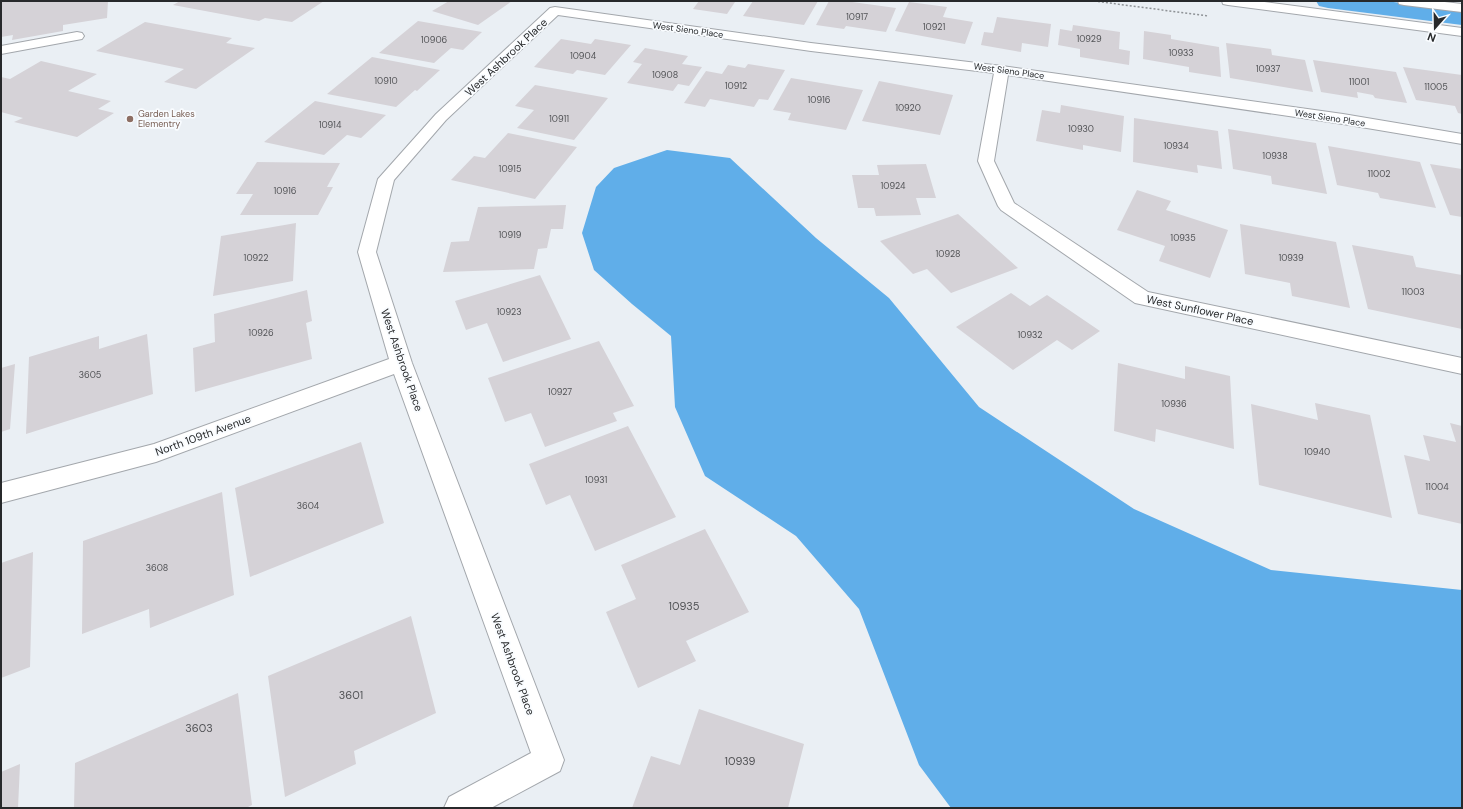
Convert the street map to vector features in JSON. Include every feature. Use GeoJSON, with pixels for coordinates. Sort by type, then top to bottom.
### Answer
{"type":"FeatureCollection","features":[{"type":"Feature","properties":{"kind":"street"},"geometry":{"type":"LineString","coordinates":[[1228,1],[1462,32]]}},
{"type":"Feature","properties":{"kind":"street"},"geometry":{"type":"LineString","coordinates":[[1404,1],[1462,8]]}},
{"type":"Feature","properties":{"kind":"street","name":"West Sieno Place"},"geometry":{"type":"LineString","coordinates":[[555,12],[811,47],[1002,70],[1343,119],[1462,138]]}},
{"type":"Feature","properties":{"kind":"street","name":"West Ashbrook Place"},"geometry":{"type":"LineString","coordinates":[[460,808],[549,760],[401,363],[367,252],[386,179],[441,117],[555,12]]}},
{"type":"Feature","properties":{"kind":"street"},"geometry":{"type":"LineString","coordinates":[[1,50],[77,36]]}},
{"type":"Feature","properties":{"kind":"street","name":"West Sunflower Place"},"geometry":{"type":"LineString","coordinates":[[1002,70],[986,161],[1007,206],[1142,298],[1462,366]]}},
{"type":"Feature","properties":{"kind":"street","name":"North 109th Avenue"},"geometry":{"type":"LineString","coordinates":[[1,493],[156,453],[401,363]]}},
{"type":"Feature","properties":{"kind":"water"},"geometry":{"type":"Polygon","coordinates":[[[667,150],[730,158],[816,238],[889,298],[979,407],[1134,509],[1271,570],[1462,590],[1462,808],[951,808],[919,765],[859,609],[796,536],[705,476],[675,407],[671,336],[594,270],[582,233],[596,187],[614,168],[667,150]]]}},
{"type":"Feature","properties":{"kind":"building"},"geometry":{"type":"Polygon","coordinates":[[[1,1],[108,1],[107,18],[63,25],[63,31],[12,40],[13,35],[1,37],[1,1]]]}},
{"type":"Feature","properties":{"kind":"building"},"geometry":{"type":"Polygon","coordinates":[[[180,1],[324,1],[292,22],[265,18],[259,21],[173,5],[180,1]]]}},
{"type":"Feature","properties":{"kind":"building"},"geometry":{"type":"Polygon","coordinates":[[[449,1],[512,1],[478,25],[432,11],[449,1]]]}},
{"type":"Feature","properties":{"kind":"building"},"geometry":{"type":"Polygon","coordinates":[[[699,1],[735,2],[727,14],[693,9],[699,1]]]}},
{"type":"Feature","properties":{"kind":"building"},"geometry":{"type":"Polygon","coordinates":[[[753,1],[818,1],[804,25],[743,16],[753,1]]]}},
{"type":"Feature","properties":{"kind":"building"},"geometry":{"type":"Polygon","coordinates":[[[829,1],[845,1],[896,8],[886,32],[846,26],[844,29],[816,25],[829,1]]]}},
{"type":"Feature","properties":{"kind":"building"},"geometry":{"type":"Polygon","coordinates":[[[909,2],[947,7],[943,17],[973,22],[965,44],[895,31],[909,2]]]}},
{"type":"Feature","properties":{"kind":"building"},"geometry":{"type":"Polygon","coordinates":[[[997,17],[1051,24],[1048,47],[1022,43],[1021,52],[981,45],[984,32],[993,33],[997,17]]]}},
{"type":"Feature","properties":{"kind":"building"},"geometry":{"type":"Polygon","coordinates":[[[418,21],[482,32],[463,50],[451,48],[434,63],[379,53],[418,21]]]}},
{"type":"Feature","properties":{"kind":"building"},"geometry":{"type":"Polygon","coordinates":[[[145,22],[232,38],[226,43],[255,48],[196,89],[164,82],[184,69],[96,51],[145,22]]]}},
{"type":"Feature","properties":{"kind":"building"},"geometry":{"type":"Polygon","coordinates":[[[1073,25],[1120,32],[1119,49],[1130,51],[1129,65],[1080,57],[1080,49],[1058,45],[1060,29],[1072,31],[1073,25]]]}},
{"type":"Feature","properties":{"kind":"building"},"geometry":{"type":"Polygon","coordinates":[[[1144,31],[1171,35],[1171,39],[1219,47],[1221,77],[1189,72],[1189,67],[1143,59],[1144,31]]]}},
{"type":"Feature","properties":{"kind":"building"},"geometry":{"type":"Polygon","coordinates":[[[561,39],[591,44],[595,39],[631,45],[605,75],[577,70],[573,74],[534,67],[561,39]]]}},
{"type":"Feature","properties":{"kind":"building"},"geometry":{"type":"Polygon","coordinates":[[[1226,43],[1271,49],[1272,55],[1305,60],[1313,92],[1230,78],[1226,43]]]}},
{"type":"Feature","properties":{"kind":"building"},"geometry":{"type":"Polygon","coordinates":[[[645,48],[688,56],[682,64],[702,67],[689,86],[678,84],[673,91],[627,83],[642,64],[633,62],[645,48]]]}},
{"type":"Feature","properties":{"kind":"building"},"geometry":{"type":"Polygon","coordinates":[[[372,57],[440,70],[417,91],[415,90],[396,107],[327,94],[372,57]]]}},
{"type":"Feature","properties":{"kind":"building"},"geometry":{"type":"Polygon","coordinates":[[[1313,60],[1396,72],[1407,103],[1375,98],[1373,95],[1357,92],[1358,98],[1321,92],[1313,60]]]}},
{"type":"Feature","properties":{"kind":"building"},"geometry":{"type":"Polygon","coordinates":[[[41,61],[97,74],[68,91],[111,101],[98,109],[114,113],[77,137],[14,122],[23,118],[1,112],[1,77],[10,79],[41,61]]]}},
{"type":"Feature","properties":{"kind":"building"},"geometry":{"type":"Polygon","coordinates":[[[748,64],[785,70],[768,100],[759,99],[754,107],[710,99],[705,107],[684,103],[706,71],[722,74],[728,65],[745,68],[748,64]]]}},
{"type":"Feature","properties":{"kind":"building"},"geometry":{"type":"Polygon","coordinates":[[[1403,67],[1462,75],[1462,114],[1458,113],[1455,106],[1416,100],[1403,67]]]}},
{"type":"Feature","properties":{"kind":"building"},"geometry":{"type":"Polygon","coordinates":[[[791,78],[863,90],[846,130],[788,120],[791,113],[773,110],[791,78]]]}},
{"type":"Feature","properties":{"kind":"building"},"geometry":{"type":"Polygon","coordinates":[[[879,81],[953,95],[940,135],[862,121],[879,81]]]}},
{"type":"Feature","properties":{"kind":"building"},"geometry":{"type":"Polygon","coordinates":[[[535,85],[608,98],[574,140],[517,128],[534,110],[515,106],[535,85]]]}},
{"type":"Feature","properties":{"kind":"building"},"geometry":{"type":"Polygon","coordinates":[[[315,101],[386,115],[361,138],[347,135],[324,155],[264,142],[315,101]]]}},
{"type":"Feature","properties":{"kind":"building"},"geometry":{"type":"Polygon","coordinates":[[[1061,105],[1124,116],[1121,152],[1083,145],[1083,150],[1036,141],[1042,110],[1060,113],[1061,105]]]}},
{"type":"Feature","properties":{"kind":"building"},"geometry":{"type":"Polygon","coordinates":[[[1134,118],[1218,131],[1222,169],[1197,165],[1198,173],[1133,162],[1134,118]]]}},
{"type":"Feature","properties":{"kind":"building"},"geometry":{"type":"Polygon","coordinates":[[[1228,129],[1316,143],[1327,194],[1272,184],[1271,176],[1233,169],[1228,129]]]}},
{"type":"Feature","properties":{"kind":"building"},"geometry":{"type":"Polygon","coordinates":[[[508,133],[577,147],[535,199],[451,180],[474,156],[485,158],[508,133]]]}},
{"type":"Feature","properties":{"kind":"building"},"geometry":{"type":"Polygon","coordinates":[[[1328,146],[1420,162],[1436,208],[1380,198],[1378,193],[1337,185],[1328,146]]]}},
{"type":"Feature","properties":{"kind":"building"},"geometry":{"type":"Polygon","coordinates":[[[257,162],[340,163],[327,187],[333,187],[318,215],[240,215],[253,194],[236,194],[257,162]]]}},
{"type":"Feature","properties":{"kind":"building"},"geometry":{"type":"Polygon","coordinates":[[[926,164],[936,198],[916,198],[921,215],[876,216],[874,208],[858,208],[852,175],[879,175],[877,165],[926,164]]]}},
{"type":"Feature","properties":{"kind":"building"},"geometry":{"type":"Polygon","coordinates":[[[1430,164],[1462,169],[1462,217],[1450,215],[1430,164]]]}},
{"type":"Feature","properties":{"kind":"building"},"geometry":{"type":"Polygon","coordinates":[[[1137,190],[1171,201],[1166,210],[1228,230],[1210,278],[1159,261],[1165,246],[1117,230],[1137,190]]]}},
{"type":"Feature","properties":{"kind":"building"},"geometry":{"type":"Polygon","coordinates":[[[566,205],[563,229],[551,229],[547,248],[538,249],[534,269],[443,272],[451,242],[469,241],[478,207],[566,205]]]}},
{"type":"Feature","properties":{"kind":"building"},"geometry":{"type":"Polygon","coordinates":[[[958,214],[1018,268],[951,293],[927,269],[913,274],[880,241],[958,214]]]}},
{"type":"Feature","properties":{"kind":"building"},"geometry":{"type":"Polygon","coordinates":[[[296,223],[293,281],[213,296],[221,236],[296,223]]]}},
{"type":"Feature","properties":{"kind":"building"},"geometry":{"type":"Polygon","coordinates":[[[1240,224],[1336,242],[1350,308],[1292,296],[1290,283],[1245,274],[1240,224]]]}},
{"type":"Feature","properties":{"kind":"building"},"geometry":{"type":"Polygon","coordinates":[[[1352,245],[1413,256],[1416,267],[1462,275],[1462,329],[1368,309],[1352,245]]]}},
{"type":"Feature","properties":{"kind":"building"},"geometry":{"type":"Polygon","coordinates":[[[540,275],[571,339],[503,362],[487,323],[466,330],[455,301],[540,275]]]}},
{"type":"Feature","properties":{"kind":"building"},"geometry":{"type":"Polygon","coordinates":[[[307,290],[312,321],[306,323],[312,359],[195,392],[193,348],[215,342],[214,314],[307,290]]]}},
{"type":"Feature","properties":{"kind":"building"},"geometry":{"type":"Polygon","coordinates":[[[1011,293],[1030,306],[1047,295],[1100,331],[1072,350],[1057,340],[1013,370],[956,327],[1011,293]]]}},
{"type":"Feature","properties":{"kind":"building"},"geometry":{"type":"Polygon","coordinates":[[[147,334],[153,394],[26,434],[29,357],[99,336],[99,349],[147,334]]]}},
{"type":"Feature","properties":{"kind":"building"},"geometry":{"type":"Polygon","coordinates":[[[599,341],[634,406],[613,413],[617,421],[545,447],[531,413],[505,422],[488,378],[599,341]]]}},
{"type":"Feature","properties":{"kind":"building"},"geometry":{"type":"Polygon","coordinates":[[[1118,363],[1185,379],[1185,366],[1230,376],[1234,449],[1156,429],[1155,442],[1114,431],[1118,363]]]}},
{"type":"Feature","properties":{"kind":"building"},"geometry":{"type":"Polygon","coordinates":[[[15,364],[10,429],[1,432],[1,368],[15,364]]]}},
{"type":"Feature","properties":{"kind":"building"},"geometry":{"type":"Polygon","coordinates":[[[1315,403],[1370,415],[1392,518],[1259,485],[1251,404],[1318,420],[1315,403]]]}},
{"type":"Feature","properties":{"kind":"building"},"geometry":{"type":"Polygon","coordinates":[[[1450,423],[1462,426],[1462,524],[1418,514],[1404,455],[1430,461],[1423,435],[1456,442],[1450,423]]]}},
{"type":"Feature","properties":{"kind":"building"},"geometry":{"type":"Polygon","coordinates":[[[628,426],[676,517],[595,551],[570,495],[546,505],[529,464],[628,426]]]}},
{"type":"Feature","properties":{"kind":"building"},"geometry":{"type":"Polygon","coordinates":[[[361,442],[384,523],[250,577],[235,488],[361,442]]]}},
{"type":"Feature","properties":{"kind":"building"},"geometry":{"type":"Polygon","coordinates":[[[222,492],[234,595],[150,628],[149,609],[82,634],[83,541],[222,492]]]}},
{"type":"Feature","properties":{"kind":"building"},"geometry":{"type":"Polygon","coordinates":[[[705,529],[749,612],[686,641],[696,661],[638,688],[606,612],[636,599],[621,565],[705,529]]]}},
{"type":"Feature","properties":{"kind":"building"},"geometry":{"type":"Polygon","coordinates":[[[33,552],[30,667],[1,678],[1,563],[33,552]]]}},
{"type":"Feature","properties":{"kind":"building"},"geometry":{"type":"Polygon","coordinates":[[[411,616],[436,713],[354,751],[356,764],[285,797],[268,676],[411,616]]]}},
{"type":"Feature","properties":{"kind":"building"},"geometry":{"type":"Polygon","coordinates":[[[238,693],[252,805],[246,808],[74,808],[75,763],[238,693]]]}},
{"type":"Feature","properties":{"kind":"building"},"geometry":{"type":"Polygon","coordinates":[[[699,709],[804,744],[788,808],[632,808],[651,756],[680,765],[699,709]]]}},
{"type":"Feature","properties":{"kind":"building"},"geometry":{"type":"Polygon","coordinates":[[[20,764],[18,808],[1,808],[1,772],[20,764]]]}},
{"type":"Feature","properties":{"kind":"waterway"},"geometry":{"type":"LineString","coordinates":[[1328,1],[1462,18]]}},
{"type":"Feature","properties":{"kind":"place","name":"Garden Lakes Elementry"},"geometry":{"type":"Point","coordinates":[130,119]}}]}
